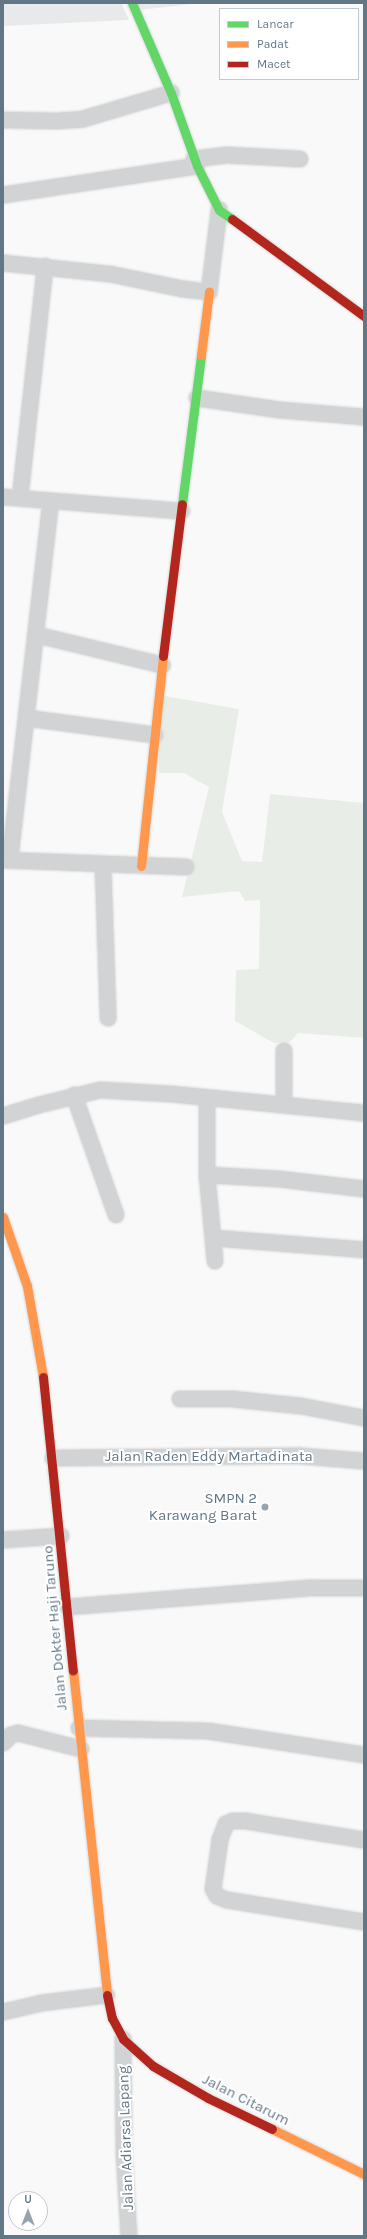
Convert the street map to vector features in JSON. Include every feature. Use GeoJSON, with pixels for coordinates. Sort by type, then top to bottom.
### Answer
{"type":"FeatureCollection","features":[{"type":"Feature","properties":{"kind":"street"},"geometry":{"type":"LineString","coordinates":[[132,3],[155,60],[171,92],[195,163],[220,210],[364,316]]}},
{"type":"Feature","properties":{"kind":"street"},"geometry":{"type":"LineString","coordinates":[[3,120],[57,121],[83,119],[171,92]]}},
{"type":"Feature","properties":{"kind":"street"},"geometry":{"type":"LineString","coordinates":[[3,195],[195,163],[227,155],[300,159]]}},
{"type":"Feature","properties":{"kind":"street"},"geometry":{"type":"LineString","coordinates":[[141,866],[162,665],[220,210]]}},
{"type":"Feature","properties":{"kind":"street"},"geometry":{"type":"LineString","coordinates":[[3,263],[45,266],[110,274],[183,289],[209,292]]}},
{"type":"Feature","properties":{"kind":"street"},"geometry":{"type":"LineString","coordinates":[[20,498],[45,266]]}},
{"type":"Feature","properties":{"kind":"street"},"geometry":{"type":"LineString","coordinates":[[197,398],[280,410],[364,417]]}},
{"type":"Feature","properties":{"kind":"street"},"geometry":{"type":"LineString","coordinates":[[3,497],[181,511]]}},
{"type":"Feature","properties":{"kind":"street"},"geometry":{"type":"LineString","coordinates":[[51,501],[37,635],[31,664],[26,718],[7,859],[186,867]]}},
{"type":"Feature","properties":{"kind":"street"},"geometry":{"type":"LineString","coordinates":[[37,635],[162,665]]}},
{"type":"Feature","properties":{"kind":"street"},"geometry":{"type":"LineString","coordinates":[[26,718],[155,735]]}},
{"type":"Feature","properties":{"kind":"street"},"geometry":{"type":"LineString","coordinates":[[103,864],[108,1018]]}},
{"type":"Feature","properties":{"kind":"street"},"geometry":{"type":"LineString","coordinates":[[284,1051],[284,1105]]}},
{"type":"Feature","properties":{"kind":"street"},"geometry":{"type":"LineString","coordinates":[[3,1116],[100,1090],[172,1094],[207,1099],[364,1113]]}},
{"type":"Feature","properties":{"kind":"street"},"geometry":{"type":"LineString","coordinates":[[74,1096],[116,1215]]}},
{"type":"Feature","properties":{"kind":"street"},"geometry":{"type":"LineString","coordinates":[[207,1099],[207,1175],[215,1261]]}},
{"type":"Feature","properties":{"kind":"street"},"geometry":{"type":"LineString","coordinates":[[207,1175],[279,1179],[364,1189]]}},
{"type":"Feature","properties":{"kind":"street","name":"Jalan Dokter Haji Taruno"},"geometry":{"type":"LineString","coordinates":[[3,1217],[27,1286],[46,1393],[107,1995],[112,2018],[123,2039]]}},
{"type":"Feature","properties":{"kind":"street"},"geometry":{"type":"LineString","coordinates":[[213,1238],[364,1250]]}},
{"type":"Feature","properties":{"kind":"street"},"geometry":{"type":"LineString","coordinates":[[180,1399],[232,1399],[293,1405],[364,1418]]}},
{"type":"Feature","properties":{"kind":"street","name":"Jalan Raden Eddy Martadinata"},"geometry":{"type":"LineString","coordinates":[[53,1458],[301,1456],[364,1461]]}},
{"type":"Feature","properties":{"kind":"street"},"geometry":{"type":"LineString","coordinates":[[3,1540],[61,1536]]}},
{"type":"Feature","properties":{"kind":"street"},"geometry":{"type":"LineString","coordinates":[[68,1607],[312,1588],[364,1588]]}},
{"type":"Feature","properties":{"kind":"street"},"geometry":{"type":"LineString","coordinates":[[79,1728],[208,1731],[364,1755]]}},
{"type":"Feature","properties":{"kind":"street"},"geometry":{"type":"LineString","coordinates":[[3,1743],[11,1735],[18,1733],[81,1749]]}},
{"type":"Feature","properties":{"kind":"street"},"geometry":{"type":"LineString","coordinates":[[364,1840],[244,1820],[233,1820],[226,1824],[220,1840],[213,1889],[217,1896],[227,1900],[364,1922]]}},
{"type":"Feature","properties":{"kind":"street"},"geometry":{"type":"LineString","coordinates":[[3,2012],[41,2003],[107,1995]]}},
{"type":"Feature","properties":{"kind":"street","name":"Jalan Citarum"},"geometry":{"type":"LineString","coordinates":[[123,2039],[153,2066],[208,2098],[364,2174]]}},
{"type":"Feature","properties":{"kind":"street","name":"Jalan Adiarsa Lapang"},"geometry":{"type":"LineString","coordinates":[[123,2039],[124,2152],[129,2236]]}},
{"type":"Feature","properties":{"kind":"shaded area"},"geometry":{"type":"Polygon","coordinates":[[[3,3],[121,3],[129,20],[3,26],[3,3]]]}},
{"type":"Feature","properties":{"kind":"shaded area"},"geometry":{"type":"Polygon","coordinates":[[[136,3],[201,3],[139,10],[136,3]]]}},
{"type":"Feature","properties":{"kind":"shaded area"},"geometry":{"type":"Polygon","coordinates":[[[159,695],[239,709],[222,812],[242,861],[262,862],[270,794],[364,803],[364,1038],[298,1033],[290,1042],[274,1043],[235,1021],[236,970],[259,969],[260,900],[245,901],[239,891],[182,897],[209,787],[184,773],[159,773],[159,695]]]}},
{"type":"Feature","properties":{"kind":"traffic: fast"},"geometry":{"type":"LineString","coordinates":[[132,3],[171,93],[197,166],[219,210],[232,219]]}},
{"type":"Feature","properties":{"kind":"traffic: fast"},"geometry":{"type":"LineString","coordinates":[[182,504],[201,355]]}},
{"type":"Feature","properties":{"kind":"traffic: slow"},"geometry":{"type":"LineString","coordinates":[[201,355],[209,292]]}},
{"type":"Feature","properties":{"kind":"traffic: slow"},"geometry":{"type":"LineString","coordinates":[[141,866],[163,656]]}},
{"type":"Feature","properties":{"kind":"traffic: slow"},"geometry":{"type":"LineString","coordinates":[[3,1217],[27,1286],[43,1377]]}},
{"type":"Feature","properties":{"kind":"traffic: slow"},"geometry":{"type":"LineString","coordinates":[[73,1670],[107,1995]]}},
{"type":"Feature","properties":{"kind":"traffic: slow"},"geometry":{"type":"LineString","coordinates":[[272,2129],[364,2174]]}},
{"type":"Feature","properties":{"kind":"traffic: jam"},"geometry":{"type":"LineString","coordinates":[[232,219],[364,316]]}},
{"type":"Feature","properties":{"kind":"traffic: jam"},"geometry":{"type":"LineString","coordinates":[[163,656],[182,504]]}},
{"type":"Feature","properties":{"kind":"traffic: jam"},"geometry":{"type":"LineString","coordinates":[[43,1377],[73,1670]]}},
{"type":"Feature","properties":{"kind":"traffic: jam"},"geometry":{"type":"LineString","coordinates":[[107,1995],[112,2018],[123,2039],[153,2066],[208,2098],[272,2129]]}},
{"type":"Feature","properties":{"kind":"place","name":"SMPN 2 Karawang Barat"},"geometry":{"type":"Point","coordinates":[265,1507]}}]}
